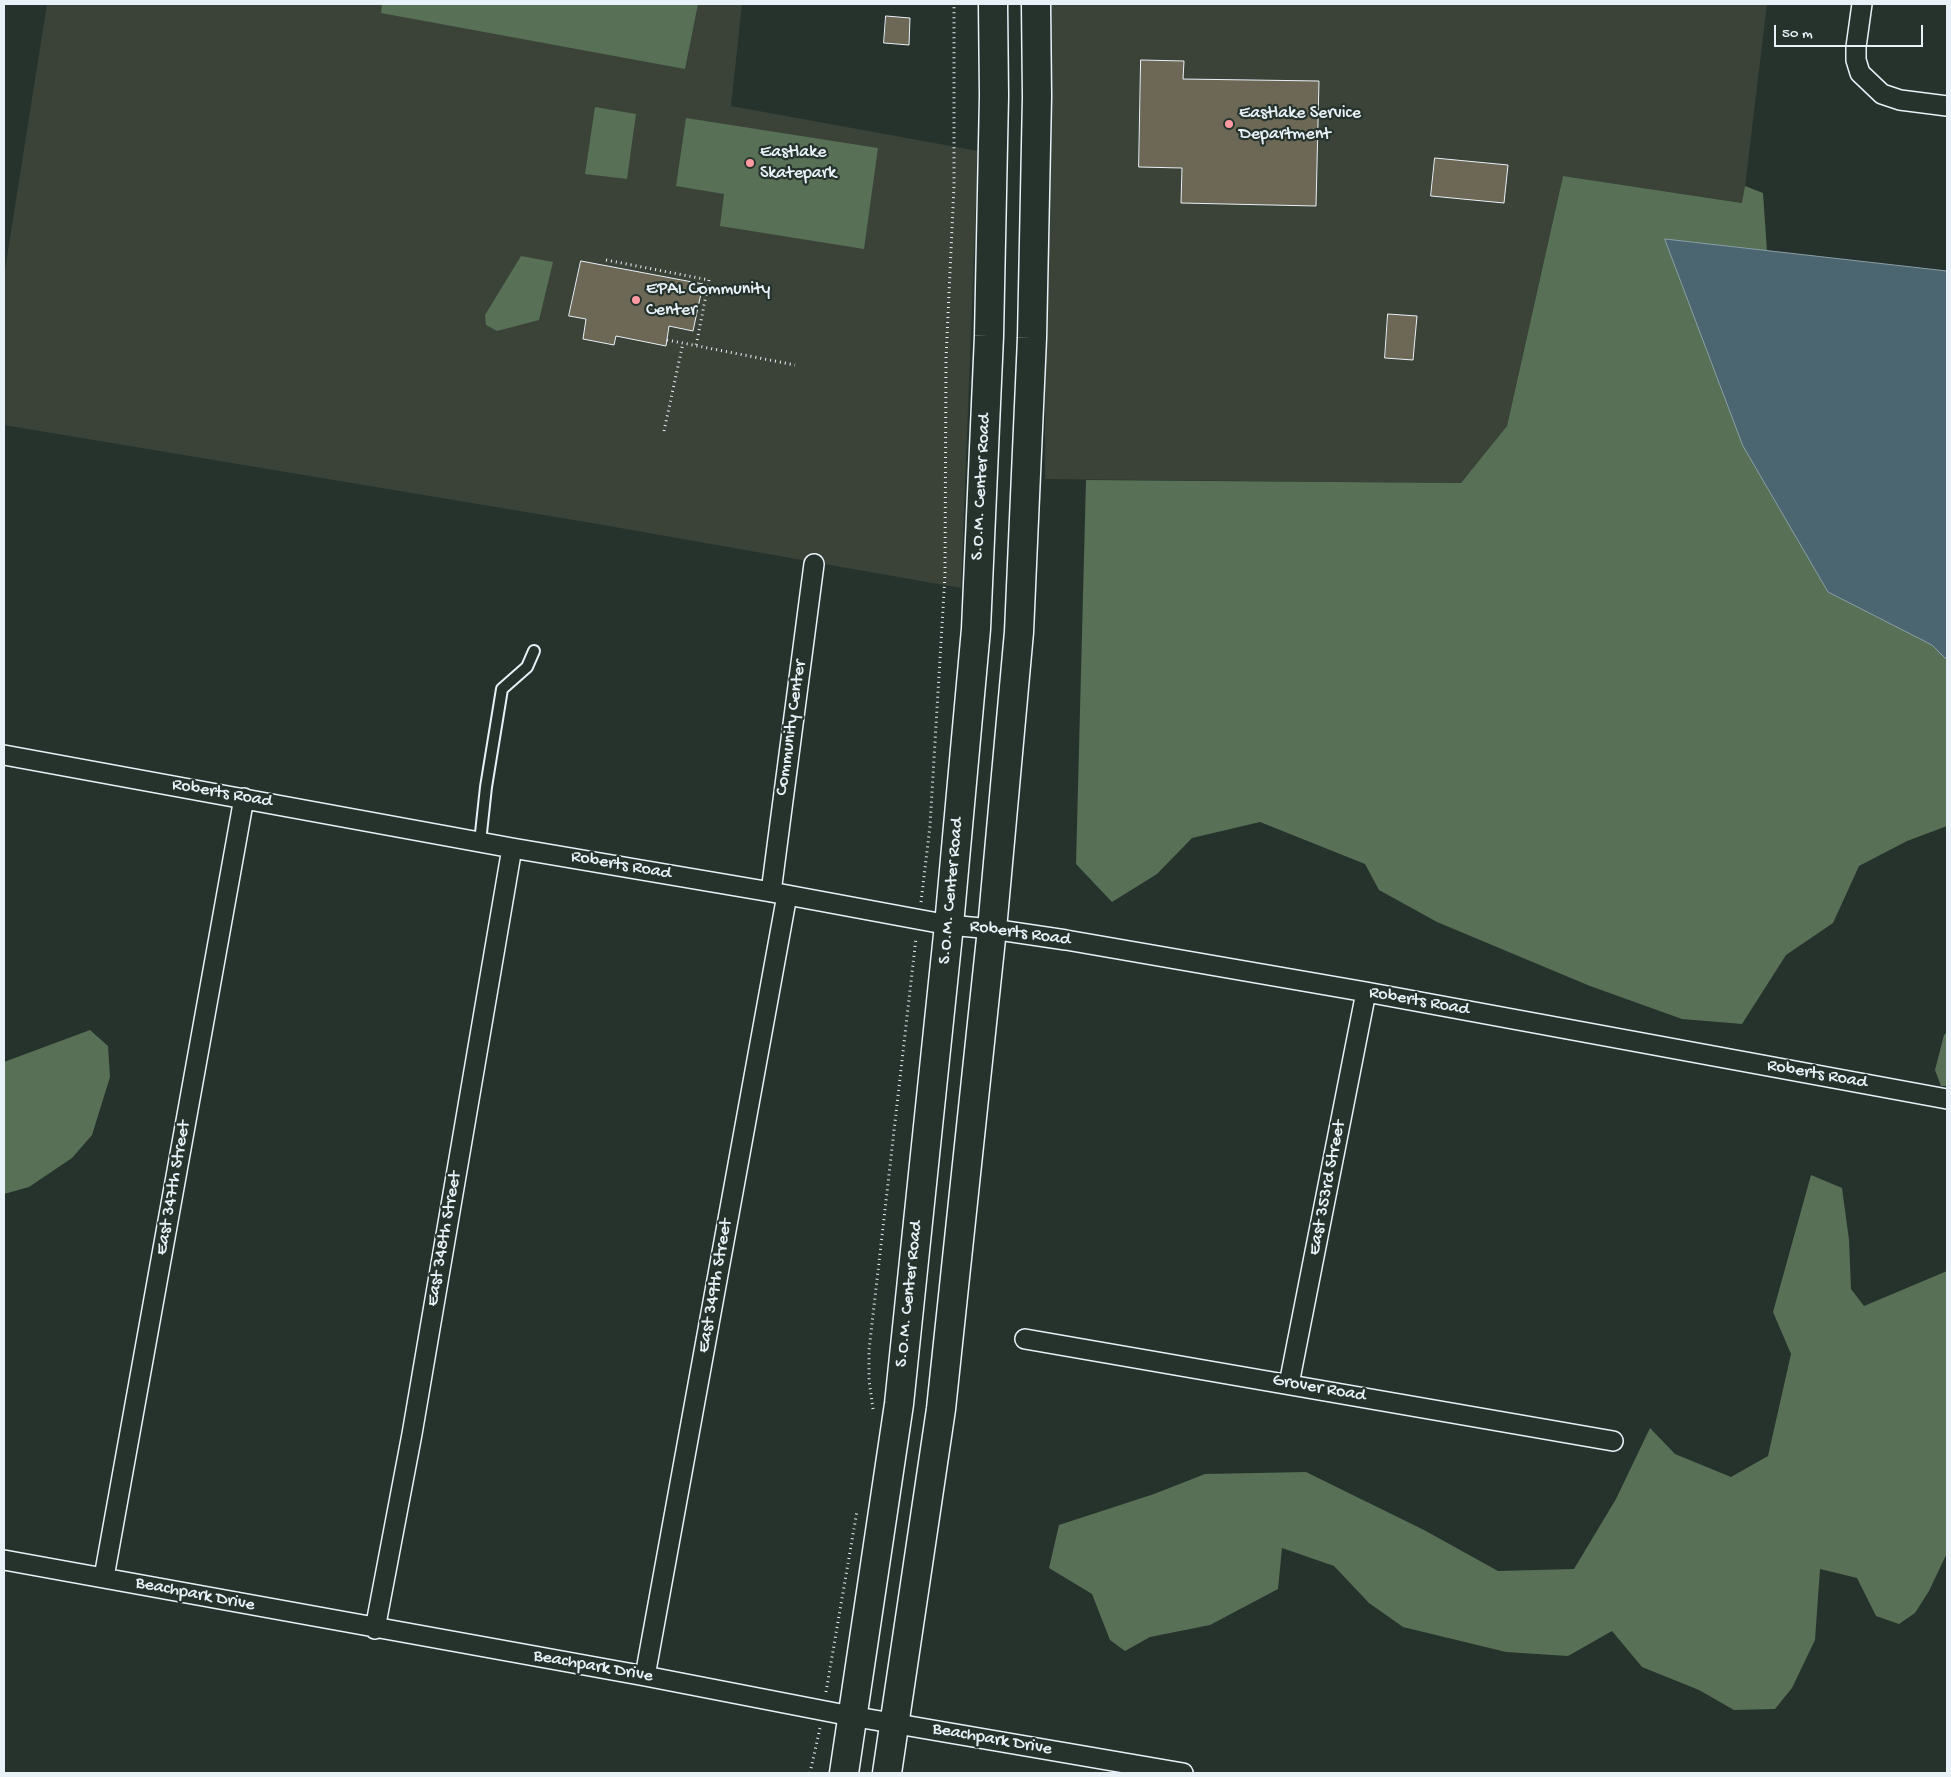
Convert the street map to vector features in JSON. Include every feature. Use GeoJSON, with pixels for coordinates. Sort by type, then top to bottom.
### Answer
{"type":"FeatureCollection","features":[{"type":"Feature","properties":{"kind":"main road","name":"S.O.M. Center Road"},"geometry":{"type":"LineString","coordinates":[[844,1773],[898,1404],[949,924],[976,629],[989,336],[994,96],[993,4]]}},
{"type":"Feature","properties":{"kind":"main road"},"geometry":{"type":"LineString","coordinates":[[887,1773],[941,1409],[992,929],[1020,622],[1032,338],[1037,97],[1036,4]]}},
{"type":"Feature","properties":{"kind":"street"},"geometry":{"type":"LineString","coordinates":[[1862,4],[1856,47],[1856,60],[1860,73],[1882,94],[1900,100],[1947,106]]}},
{"type":"Feature","properties":{"kind":"street","name":"Community Center"},"geometry":{"type":"LineString","coordinates":[[779,893],[814,564]]}},
{"type":"Feature","properties":{"kind":"street","name":"Roberts Road"},"geometry":{"type":"LineString","coordinates":[[4,755],[512,848],[949,924],[992,929],[1366,992],[1947,1100]]}},
{"type":"Feature","properties":{"kind":"street","name":"East 347th Street"},"geometry":{"type":"LineString","coordinates":[[104,1577],[244,798]]}},
{"type":"Feature","properties":{"kind":"street","name":"East 348th Street"},"geometry":{"type":"LineString","coordinates":[[375,1629],[412,1434],[512,848]]}},
{"type":"Feature","properties":{"kind":"street","name":"East 349th Street"},"geometry":{"type":"LineString","coordinates":[[645,1676],[779,893]]}},
{"type":"Feature","properties":{"kind":"street","name":"East 353rd Street"},"geometry":{"type":"LineString","coordinates":[[1290,1384],[1366,992]]}},
{"type":"Feature","properties":{"kind":"street","name":"Grover Road"},"geometry":{"type":"LineString","coordinates":[[1025,1340],[1613,1441]]}},
{"type":"Feature","properties":{"kind":"street","name":"Beachpark Drive"},"geometry":{"type":"LineString","coordinates":[[4,1560],[104,1577],[375,1629],[645,1676],[852,1716],[1183,1773]]}},
{"type":"Feature","properties":{"kind":"lane"},"geometry":{"type":"LineString","coordinates":[[480,842],[486,787],[502,688],[527,667],[534,651]]}},
{"type":"Feature","properties":{"kind":"path"},"geometry":{"type":"LineString","coordinates":[[920,904],[930,826],[945,575],[946,358],[954,186],[954,4]]}},
{"type":"Feature","properties":{"kind":"path"},"geometry":{"type":"LineString","coordinates":[[606,260],[709,280],[696,346]]}},
{"type":"Feature","properties":{"kind":"path"},"geometry":{"type":"LineString","coordinates":[[667,340],[795,365]]}},
{"type":"Feature","properties":{"kind":"path"},"geometry":{"type":"LineString","coordinates":[[664,431],[683,343]]}},
{"type":"Feature","properties":{"kind":"path"},"geometry":{"type":"LineString","coordinates":[[874,1414],[869,1380],[869,1350],[915,939]]}},
{"type":"Feature","properties":{"kind":"path"},"geometry":{"type":"LineString","coordinates":[[826,1691],[858,1509]]}},
{"type":"Feature","properties":{"kind":"path"},"geometry":{"type":"LineString","coordinates":[[810,1773],[820,1728]]}},
{"type":"Feature","properties":{"kind":"shaded area"},"geometry":{"type":"Polygon","coordinates":[[[47,4],[742,4],[731,106],[978,151],[961,588],[592,523],[4,425],[4,276],[47,4]]]}},
{"type":"Feature","properties":{"kind":"shaded area"},"geometry":{"type":"Polygon","coordinates":[[[1046,4],[1767,4],[1743,203],[1563,176],[1507,426],[1461,483],[1045,479],[1046,4]]]}},
{"type":"Feature","properties":{"kind":"green space"},"geometry":{"type":"Polygon","coordinates":[[[382,4],[698,4],[685,69],[381,13],[382,4]]]}},
{"type":"Feature","properties":{"kind":"green space"},"geometry":{"type":"Polygon","coordinates":[[[595,107],[636,114],[627,179],[585,174],[595,107]]]}},
{"type":"Feature","properties":{"kind":"green space","name":"Eastlake Skatepark"},"geometry":{"type":"Polygon","coordinates":[[[686,118],[878,148],[864,249],[720,226],[724,194],[676,186],[686,118]]]}},
{"type":"Feature","properties":{"kind":"green space"},"geometry":{"type":"Polygon","coordinates":[[[1563,176],[1742,203],[1745,186],[1763,193],[1767,251],[1665,240],[1932,645],[1947,660],[1947,826],[1907,841],[1859,866],[1833,923],[1786,955],[1742,1024],[1682,1019],[1590,986],[1437,922],[1379,890],[1365,864],[1260,822],[1192,838],[1157,874],[1112,902],[1076,864],[1086,480],[1461,483],[1507,426],[1563,176]]]}},
{"type":"Feature","properties":{"kind":"green space"},"geometry":{"type":"Polygon","coordinates":[[[521,256],[553,262],[539,320],[497,331],[486,325],[485,315],[521,256]]]}},
{"type":"Feature","properties":{"kind":"green space"},"geometry":{"type":"Polygon","coordinates":[[[90,1030],[108,1046],[110,1077],[92,1135],[72,1158],[29,1187],[4,1194],[4,1062],[90,1030]]]}},
{"type":"Feature","properties":{"kind":"green space"},"geometry":{"type":"Polygon","coordinates":[[[1947,1032],[1947,1086],[1941,1086],[1935,1070],[1944,1035],[1947,1032]]]}},
{"type":"Feature","properties":{"kind":"green space"},"geometry":{"type":"Polygon","coordinates":[[[1811,1175],[1842,1188],[1849,1240],[1851,1289],[1864,1306],[1947,1271],[1947,1553],[1929,1591],[1915,1613],[1899,1624],[1876,1616],[1857,1578],[1820,1569],[1815,1640],[1792,1688],[1775,1709],[1734,1710],[1699,1690],[1642,1667],[1612,1631],[1568,1656],[1506,1652],[1403,1627],[1369,1603],[1334,1566],[1282,1548],[1278,1589],[1210,1625],[1150,1637],[1125,1651],[1110,1640],[1092,1594],[1049,1568],[1059,1525],[1154,1494],[1205,1474],[1306,1472],[1424,1530],[1498,1571],[1574,1569],[1616,1499],[1650,1428],[1675,1454],[1731,1477],[1768,1456],[1791,1354],[1773,1312],[1811,1175]]]}},
{"type":"Feature","properties":{"kind":"water"},"geometry":{"type":"Polygon","coordinates":[[[1665,239],[1947,271],[1947,660],[1932,645],[1828,592],[1743,446],[1665,239]]]}},
{"type":"Feature","properties":{"kind":"building"},"geometry":{"type":"Polygon","coordinates":[[[886,16],[910,18],[909,45],[884,43],[886,16]]]}},
{"type":"Feature","properties":{"kind":"building","name":"Eastlake Service Department"},"geometry":{"type":"Polygon","coordinates":[[[1141,60],[1184,61],[1183,79],[1319,81],[1316,206],[1181,203],[1182,168],[1139,167],[1141,60]]]}},
{"type":"Feature","properties":{"kind":"building"},"geometry":{"type":"Polygon","coordinates":[[[1435,158],[1508,165],[1504,203],[1431,196],[1435,158]]]}},
{"type":"Feature","properties":{"kind":"building","name":"EPAL Community Center"},"geometry":{"type":"Polygon","coordinates":[[[581,261],[703,284],[693,331],[669,326],[666,346],[616,336],[614,345],[583,339],[586,319],[569,316],[581,261]]]}},
{"type":"Feature","properties":{"kind":"building"},"geometry":{"type":"Polygon","coordinates":[[[1388,314],[1417,316],[1413,360],[1385,358],[1388,314]]]}},
{"type":"Feature","properties":{"kind":"place","name":"Eastlake Service Department"},"geometry":{"type":"Point","coordinates":[1229,124]}},
{"type":"Feature","properties":{"kind":"place","name":"Eastlake Skatepark"},"geometry":{"type":"Point","coordinates":[750,163]}},
{"type":"Feature","properties":{"kind":"place","name":"EPAL Community Center"},"geometry":{"type":"Point","coordinates":[636,300]}}]}
